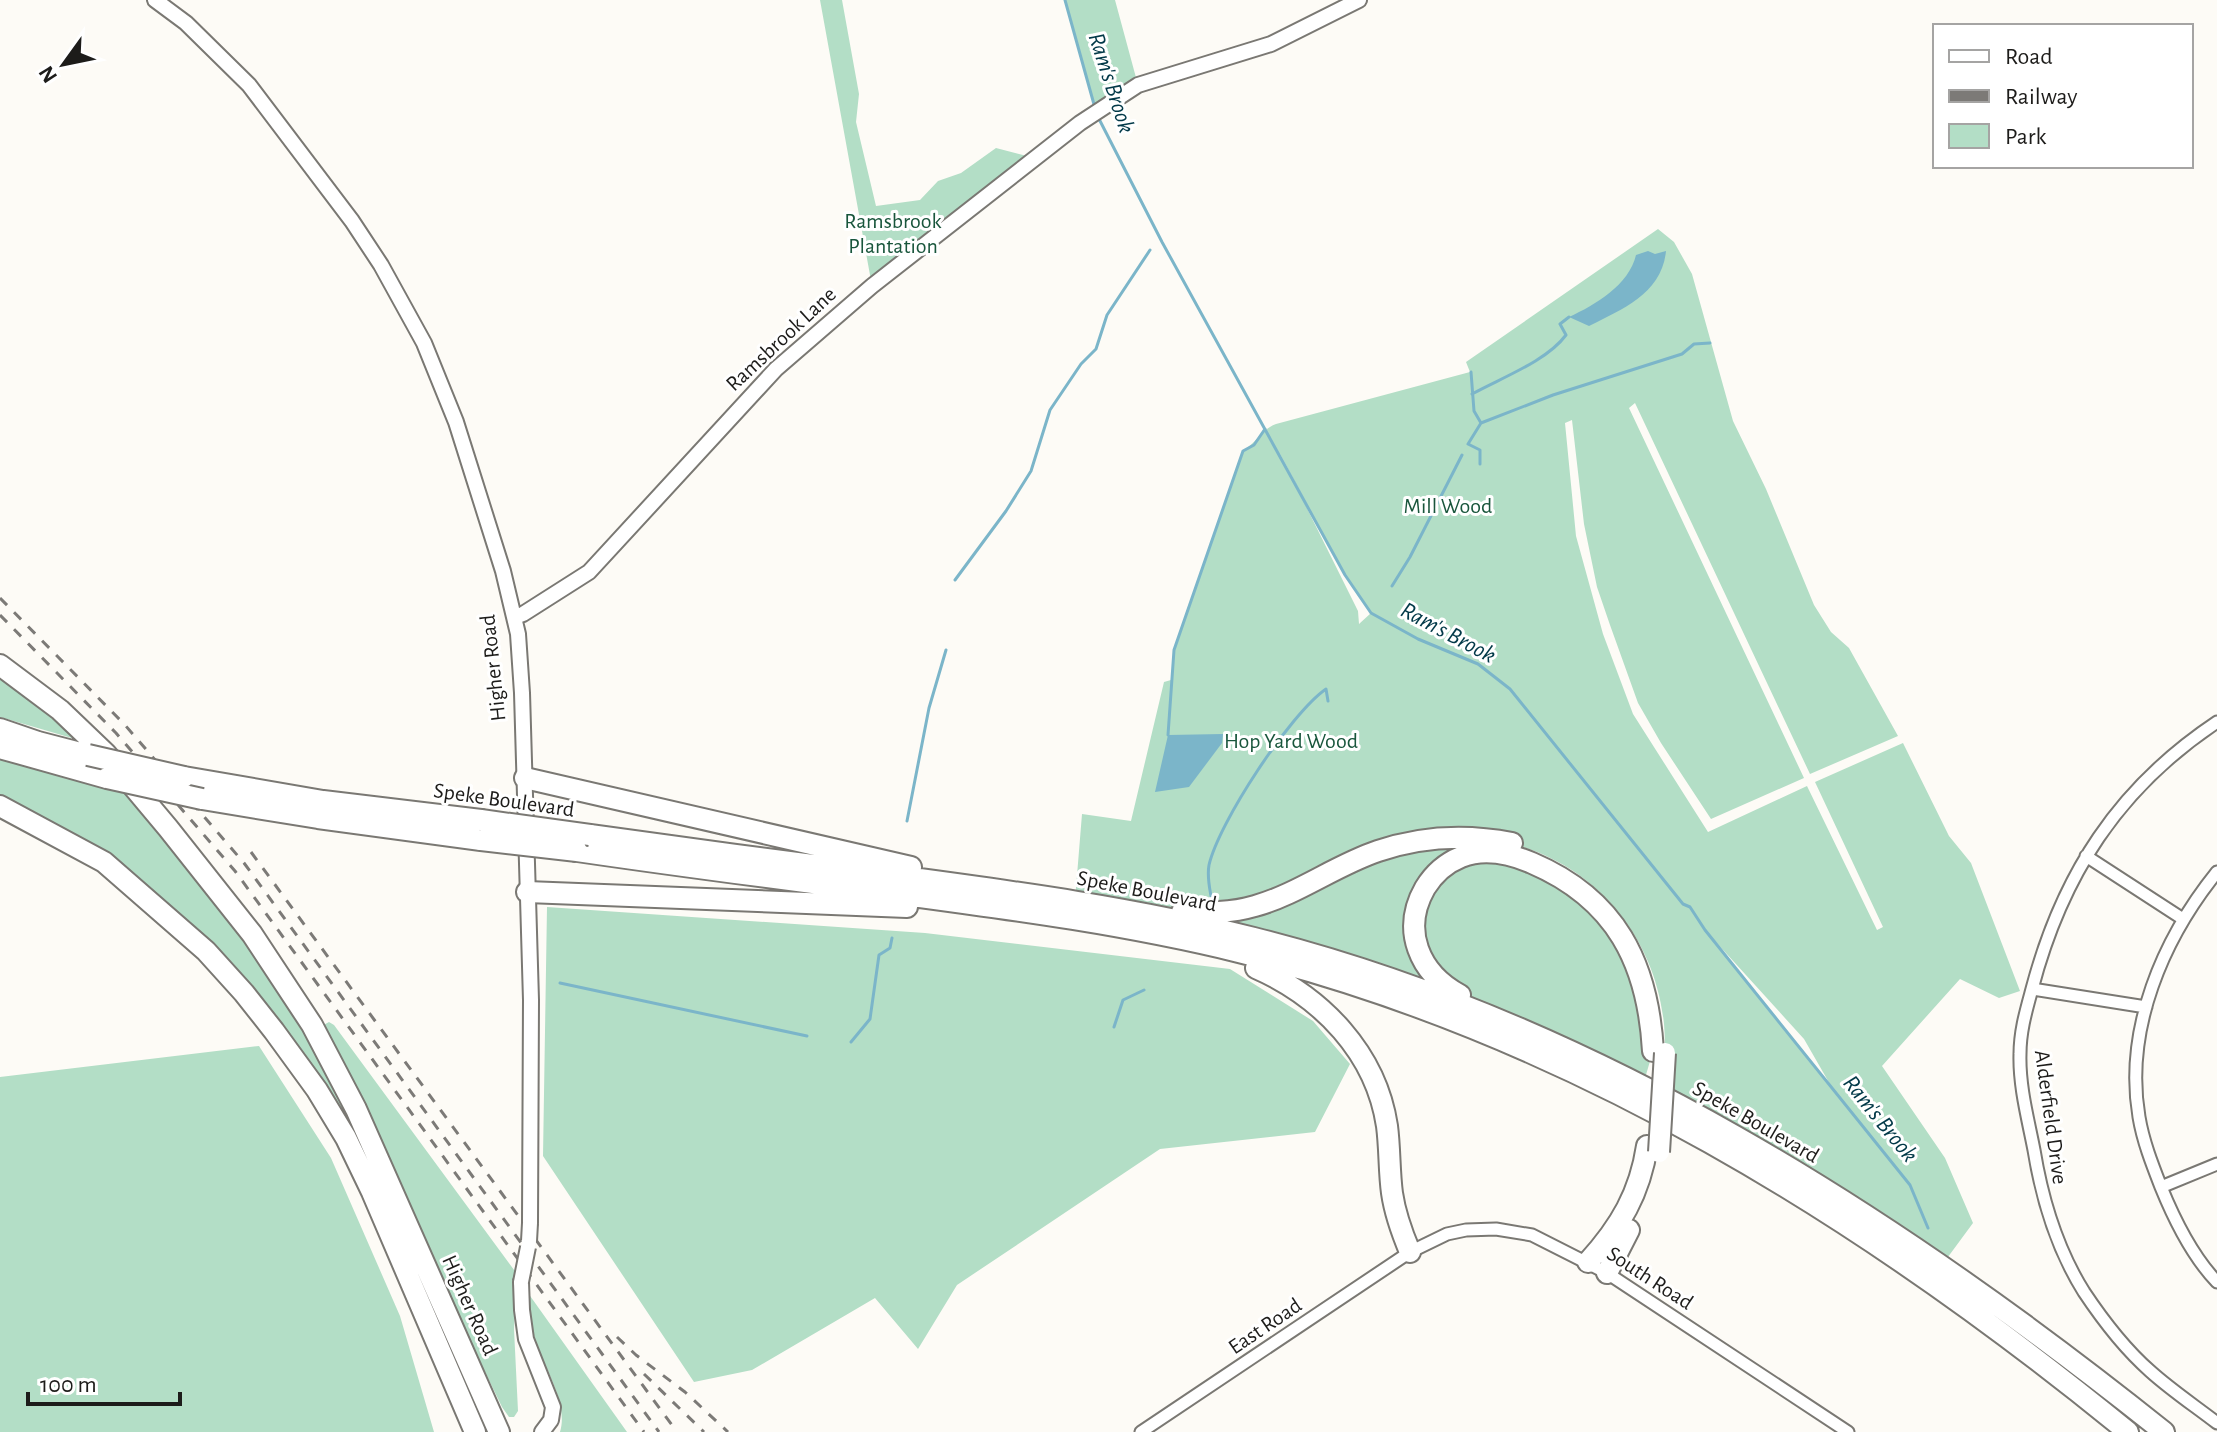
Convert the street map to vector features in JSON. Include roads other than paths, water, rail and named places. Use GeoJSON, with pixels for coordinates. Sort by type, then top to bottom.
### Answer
{"type":"FeatureCollection","features":[{"type":"Feature","properties":{"kind":"highway","name":"Higher Road"},"geometry":{"type":"LineString","coordinates":[[0,665],[60,710],[106,754],[252,934],[312,1025],[356,1109],[499,1432]]}},
{"type":"Feature","properties":{"kind":"highway","name":"Speke Boulevard"},"geometry":{"type":"LineString","coordinates":[[0,729],[38,742],[184,777],[481,830]]}},
{"type":"Feature","properties":{"kind":"highway","name":"Speke Boulevard"},"geometry":{"type":"LineString","coordinates":[[0,748],[107,778],[202,799],[318,818],[481,830],[1026,894],[1126,909],[1255,938],[1423,990],[1529,1032],[1643,1085],[1785,1164],[1911,1247],[2089,1372],[2164,1432]]}},
{"type":"Feature","properties":{"kind":"highway"},"geometry":{"type":"LineString","coordinates":[[525,778],[1026,894]]}},
{"type":"Feature","properties":{"kind":"highway","name":"Higher Road"},"geometry":{"type":"LineString","coordinates":[[0,806],[104,862],[206,951],[274,1031],[317,1090],[346,1138],[475,1432]]}},
{"type":"Feature","properties":{"kind":"highway"},"geometry":{"type":"LineString","coordinates":[[1126,909],[1209,913],[1243,909],[1292,891],[1377,851],[1424,840],[1477,837],[1522,845],[1563,864],[1582,877],[1616,907],[1640,944],[1656,982],[1664,1025],[1659,1052],[1648,1194],[1607,1273]]}},
{"type":"Feature","properties":{"kind":"highway","name":"Speke Boulevard"},"geometry":{"type":"LineString","coordinates":[[583,843],[1079,919],[1244,953],[1437,1014],[1591,1080],[1750,1165],[1861,1235],[1994,1326],[2128,1432]]}},
{"type":"Feature","properties":{"kind":"highway"},"geometry":{"type":"LineString","coordinates":[[1643,1085],[1456,993],[1431,973],[1422,961],[1413,932],[1415,912],[1430,879],[1460,857],[1502,853],[1551,871],[1573,884],[1610,918],[1635,960],[1659,1052]]}},
{"type":"Feature","properties":{"kind":"highway"},"geometry":{"type":"LineString","coordinates":[[527,892],[1007,909]]}},
{"type":"Feature","properties":{"kind":"highway"},"geometry":{"type":"LineString","coordinates":[[1079,919],[1254,967],[1299,991],[1337,1023],[1370,1068],[1380,1095],[1390,1150],[1392,1195],[1398,1223],[1410,1252]]}},
{"type":"Feature","properties":{"kind":"highway"},"geometry":{"type":"LineString","coordinates":[[1588,1262],[1609,1238],[1629,1205],[1653,1149]]}},
{"type":"Feature","properties":{"kind":"street","name":"Higher Road"},"geometry":{"type":"LineString","coordinates":[[155,0],[186,23],[249,85],[352,221],[381,265],[424,343],[456,422],[503,571],[521,651],[531,1000],[530,1223],[521,1282],[522,1310],[526,1339],[553,1407],[551,1420],[542,1432]]}},
{"type":"Feature","properties":{"kind":"street","name":"Ramsbrook Lane"},"geometry":{"type":"LineString","coordinates":[[515,617],[589,572],[776,369],[872,286],[1080,123],[1138,85],[1177,70],[1271,44],[1359,0]]}},
{"type":"Feature","properties":{"kind":"street","name":"Alderfield Drive"},"geometry":{"type":"LineString","coordinates":[[2217,722],[2159,765],[2125,802],[2086,856],[2071,882],[2037,967],[2022,1022],[2020,1056],[2022,1085],[2042,1198],[2083,1289],[2148,1370],[2217,1423]]}},
{"type":"Feature","properties":{"kind":"street"},"geometry":{"type":"LineString","coordinates":[[2086,856],[2183,919]]}},
{"type":"Feature","properties":{"kind":"street"},"geometry":{"type":"LineString","coordinates":[[2217,872],[2183,919],[2155,981],[2137,1043],[2135,1073],[2139,1116],[2150,1159],[2184,1234],[2217,1282]]}},
{"type":"Feature","properties":{"kind":"street"},"geometry":{"type":"LineString","coordinates":[[2032,989],[2146,1007]]}},
{"type":"Feature","properties":{"kind":"street"},"geometry":{"type":"LineString","coordinates":[[2161,1187],[2217,1164]]}},
{"type":"Feature","properties":{"kind":"street","name":"South Road"},"geometry":{"type":"LineString","coordinates":[[1410,1252],[1456,1232],[1496,1229],[1532,1235],[1607,1273],[1848,1432]]}},
{"type":"Feature","properties":{"kind":"street","name":"East Road"},"geometry":{"type":"LineString","coordinates":[[1141,1432],[1410,1252]]}},
{"type":"Feature","properties":{"kind":"water"},"geometry":{"type":"Polygon","coordinates":[[[1648,251],[1655,254],[1666,251],[1657,278],[1639,298],[1589,326],[1569,317],[1610,293],[1626,276],[1636,255],[1648,251]]]}},
{"type":"Feature","properties":{"kind":"water"},"geometry":{"type":"Polygon","coordinates":[[[1223,734],[1222,743],[1189,787],[1155,792],[1168,735],[1223,734]]]}},
{"type":"Feature","properties":{"kind":"waterway","name":"Ram's Brook"},"geometry":{"type":"LineString","coordinates":[[1065,0],[1095,108]]}},
{"type":"Feature","properties":{"kind":"waterway","name":"Ram's Brook"},"geometry":{"type":"LineString","coordinates":[[1097,115],[1162,242],[1345,575],[1371,613],[1418,639],[1478,664],[1510,689],[1683,904],[1690,907],[1705,930],[1910,1185],[1928,1228]]}},
{"type":"Feature","properties":{"kind":"waterway"},"geometry":{"type":"LineString","coordinates":[[955,580],[1031,471],[1050,410],[1081,364],[1096,349],[1107,315],[1150,250]]}},
{"type":"Feature","properties":{"kind":"waterway"},"geometry":{"type":"LineString","coordinates":[[1472,394],[1547,353],[1566,335],[1560,324],[1569,317]]}},
{"type":"Feature","properties":{"kind":"waterway"},"geometry":{"type":"LineString","coordinates":[[1480,464],[1480,450],[1468,444],[1481,423],[1553,395],[1682,354],[1694,344],[1710,343]]}},
{"type":"Feature","properties":{"kind":"waterway"},"geometry":{"type":"LineString","coordinates":[[1471,372],[1474,411],[1481,423]]}},
{"type":"Feature","properties":{"kind":"waterway"},"geometry":{"type":"LineString","coordinates":[[1168,735],[1174,650],[1243,451],[1254,445],[1265,429]]}},
{"type":"Feature","properties":{"kind":"waterway"},"geometry":{"type":"LineString","coordinates":[[1392,586],[1462,455]]}},
{"type":"Feature","properties":{"kind":"waterway"},"geometry":{"type":"LineString","coordinates":[[907,821],[929,708],[946,650]]}},
{"type":"Feature","properties":{"kind":"waterway"},"geometry":{"type":"LineString","coordinates":[[1211,896],[1209,865],[1215,846],[1241,797],[1294,721],[1326,689],[1328,701]]}},
{"type":"Feature","properties":{"kind":"waterway"},"geometry":{"type":"LineString","coordinates":[[851,1042],[870,1019],[879,955],[890,948],[892,938]]}},
{"type":"Feature","properties":{"kind":"waterway"},"geometry":{"type":"LineString","coordinates":[[560,983],[807,1036]]}},
{"type":"Feature","properties":{"kind":"waterway"},"geometry":{"type":"LineString","coordinates":[[1114,1027],[1123,1000],[1144,990]]}},
{"type":"Feature","properties":{"kind":"railway"},"geometry":{"type":"LineString","coordinates":[[0,598],[125,725],[244,863],[659,1432]]}},
{"type":"Feature","properties":{"kind":"railway"},"geometry":{"type":"LineString","coordinates":[[0,615],[116,733],[235,871],[644,1432]]}},
{"type":"Feature","properties":{"kind":"railway"},"geometry":{"type":"LineString","coordinates":[[251,852],[677,1432]]}},
{"type":"Feature","properties":{"kind":"railway"},"geometry":{"type":"LineString","coordinates":[[617,1337],[685,1392],[728,1432]]}},
{"type":"Feature","properties":{"kind":"railway"},"geometry":{"type":"LineString","coordinates":[[644,1374],[704,1432]]}},
{"type":"Feature","properties":{"kind":"park label","name":"Ramsbrook Plantation"},"geometry":{"type":"Point","coordinates":[893,234]}},
{"type":"Feature","properties":{"kind":"park label","name":"Mill Wood"},"geometry":{"type":"Point","coordinates":[1448,506]}},
{"type":"Feature","properties":{"kind":"park label","name":"Hop Yard Wood"},"geometry":{"type":"Point","coordinates":[1291,741]}}]}
